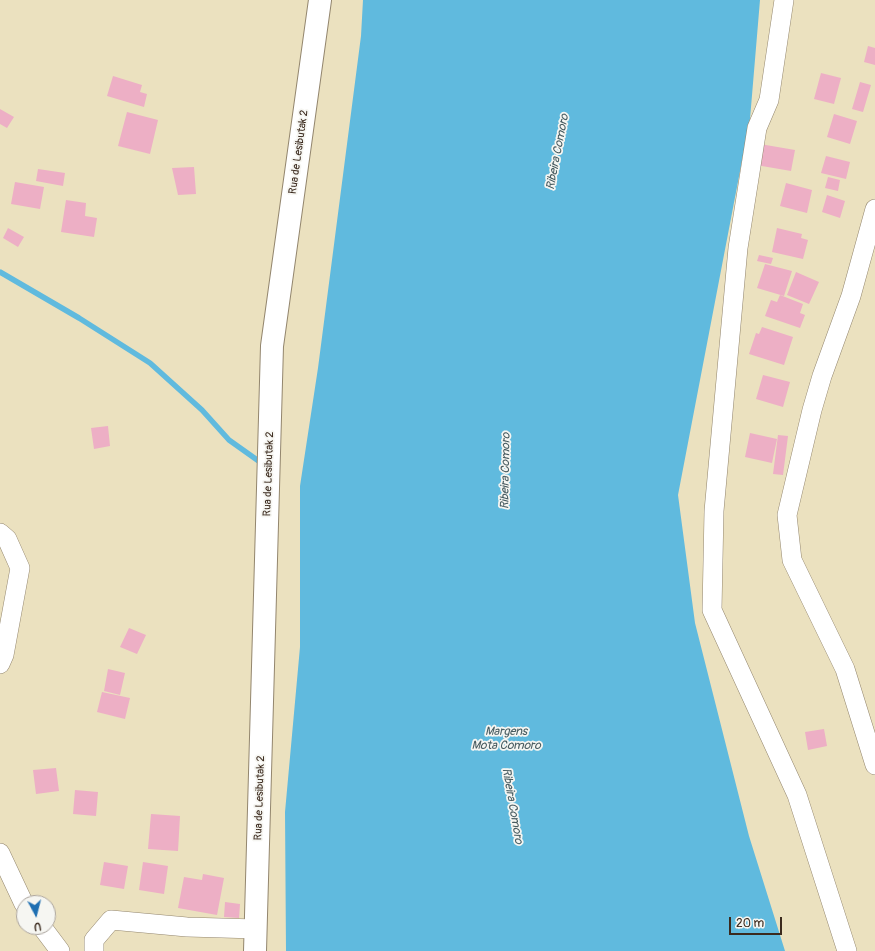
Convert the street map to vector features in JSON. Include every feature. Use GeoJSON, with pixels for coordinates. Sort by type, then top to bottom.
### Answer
{"type":"FeatureCollection","features":[{"type":"Feature","properties":{"kind":"main road","name":"Rua de Lesibutak 2"},"geometry":{"type":"LineString","coordinates":[[255,951],[272,346],[320,0]]}},
{"type":"Feature","properties":{"kind":"street"},"geometry":{"type":"LineString","coordinates":[[784,0],[769,100],[757,128],[738,248],[714,511],[712,610],[797,795],[847,951]]}},
{"type":"Feature","properties":{"kind":"street"},"geometry":{"type":"LineString","coordinates":[[875,209],[851,296],[822,376],[812,410],[787,515],[792,560],[845,669],[875,765]]}},
{"type":"Feature","properties":{"kind":"street"},"geometry":{"type":"LineString","coordinates":[[0,533],[7,539],[20,568],[4,655],[0,664]]}},
{"type":"Feature","properties":{"kind":"street"},"geometry":{"type":"LineString","coordinates":[[0,853],[20,895]]}},
{"type":"Feature","properties":{"kind":"street"},"geometry":{"type":"LineString","coordinates":[[94,951],[94,940],[111,920],[187,927],[256,928]]}},
{"type":"Feature","properties":{"kind":"street"},"geometry":{"type":"LineString","coordinates":[[48,935],[60,951]]}},
{"type":"Feature","properties":{"kind":"water","name":"Margens Mota Comoro"},"geometry":{"type":"Polygon","coordinates":[[[363,0],[760,0],[750,119],[678,495],[695,623],[749,836],[785,951],[286,951],[285,812],[300,647],[300,486],[318,368],[361,36],[363,0]]]}},
{"type":"Feature","properties":{"kind":"building"},"geometry":{"type":"Polygon","coordinates":[[[868,46],[875,48],[875,65],[864,62],[868,46]]]}},
{"type":"Feature","properties":{"kind":"building"},"geometry":{"type":"Polygon","coordinates":[[[821,73],[841,78],[834,104],[814,99],[821,73]]]}},
{"type":"Feature","properties":{"kind":"building"},"geometry":{"type":"Polygon","coordinates":[[[113,76],[142,85],[140,92],[147,94],[144,107],[107,96],[113,76]]]}},
{"type":"Feature","properties":{"kind":"building"},"geometry":{"type":"Polygon","coordinates":[[[860,82],[871,85],[863,112],[852,109],[860,82]]]}},
{"type":"Feature","properties":{"kind":"building"},"geometry":{"type":"Polygon","coordinates":[[[0,109],[14,117],[7,128],[0,124],[0,109]]]}},
{"type":"Feature","properties":{"kind":"building"},"geometry":{"type":"Polygon","coordinates":[[[127,112],[158,120],[150,154],[118,146],[127,112]]]}},
{"type":"Feature","properties":{"kind":"building"},"geometry":{"type":"Polygon","coordinates":[[[834,114],[857,121],[850,144],[827,137],[834,114]]]}},
{"type":"Feature","properties":{"kind":"building"},"geometry":{"type":"Polygon","coordinates":[[[760,144],[795,150],[791,171],[756,165],[760,144]]]}},
{"type":"Feature","properties":{"kind":"building"},"geometry":{"type":"Polygon","coordinates":[[[826,156],[850,162],[846,179],[821,173],[826,156]]]}},
{"type":"Feature","properties":{"kind":"building"},"geometry":{"type":"Polygon","coordinates":[[[194,167],[196,194],[178,195],[172,168],[194,167]]]}},
{"type":"Feature","properties":{"kind":"building"},"geometry":{"type":"Polygon","coordinates":[[[38,169],[65,173],[63,186],[36,181],[38,169]]]}},
{"type":"Feature","properties":{"kind":"building"},"geometry":{"type":"Polygon","coordinates":[[[828,177],[840,180],[838,191],[825,188],[828,177]]]}},
{"type":"Feature","properties":{"kind":"building"},"geometry":{"type":"Polygon","coordinates":[[[15,182],[44,187],[40,209],[11,204],[15,182]]]}},
{"type":"Feature","properties":{"kind":"building"},"geometry":{"type":"Polygon","coordinates":[[[786,183],[812,190],[807,213],[780,206],[786,183]]]}},
{"type":"Feature","properties":{"kind":"building"},"geometry":{"type":"Polygon","coordinates":[[[827,195],[845,201],[840,218],[822,212],[827,195]]]}},
{"type":"Feature","properties":{"kind":"building"},"geometry":{"type":"Polygon","coordinates":[[[66,200],[86,203],[85,216],[97,218],[94,237],[61,232],[66,200]]]}},
{"type":"Feature","properties":{"kind":"building"},"geometry":{"type":"Polygon","coordinates":[[[8,228],[24,237],[18,247],[3,238],[8,228]]]}},
{"type":"Feature","properties":{"kind":"building"},"geometry":{"type":"Polygon","coordinates":[[[777,228],[802,234],[801,238],[808,240],[803,259],[772,252],[777,228]]]}},
{"type":"Feature","properties":{"kind":"building"},"geometry":{"type":"Polygon","coordinates":[[[759,255],[773,258],[771,264],[757,261],[759,255]]]}},
{"type":"Feature","properties":{"kind":"building"},"geometry":{"type":"Polygon","coordinates":[[[765,264],[792,271],[784,296],[757,288],[765,264]]]}},
{"type":"Feature","properties":{"kind":"building"},"geometry":{"type":"Polygon","coordinates":[[[796,272],[819,282],[809,304],[787,295],[796,272]]]}},
{"type":"Feature","properties":{"kind":"building"},"geometry":{"type":"Polygon","coordinates":[[[780,295],[803,304],[800,313],[805,315],[800,328],[765,316],[771,300],[777,302],[780,295]]]}},
{"type":"Feature","properties":{"kind":"building"},"geometry":{"type":"Polygon","coordinates":[[[762,327],[793,337],[784,365],[749,354],[756,333],[759,334],[762,327]]]}},
{"type":"Feature","properties":{"kind":"building"},"geometry":{"type":"Polygon","coordinates":[[[763,375],[790,382],[783,407],[756,399],[763,375]]]}},
{"type":"Feature","properties":{"kind":"building"},"geometry":{"type":"Polygon","coordinates":[[[108,426],[110,446],[94,449],[91,428],[108,426]]]}},
{"type":"Feature","properties":{"kind":"building"},"geometry":{"type":"Polygon","coordinates":[[[750,433],[777,439],[772,463],[745,457],[750,433]]]}},
{"type":"Feature","properties":{"kind":"building"},"geometry":{"type":"Polygon","coordinates":[[[778,435],[788,436],[783,475],[773,474],[778,435]]]}},
{"type":"Feature","properties":{"kind":"building"},"geometry":{"type":"Polygon","coordinates":[[[129,628],[146,635],[137,654],[120,647],[129,628]]]}},
{"type":"Feature","properties":{"kind":"building"},"geometry":{"type":"Polygon","coordinates":[[[108,669],[125,673],[120,695],[104,691],[108,669]]]}},
{"type":"Feature","properties":{"kind":"building"},"geometry":{"type":"Polygon","coordinates":[[[102,692],[130,698],[125,719],[97,712],[102,692]]]}},
{"type":"Feature","properties":{"kind":"building"},"geometry":{"type":"Polygon","coordinates":[[[824,729],[827,746],[808,750],[805,732],[824,729]]]}},
{"type":"Feature","properties":{"kind":"building"},"geometry":{"type":"Polygon","coordinates":[[[56,768],[59,791],[36,794],[33,770],[56,768]]]}},
{"type":"Feature","properties":{"kind":"building"},"geometry":{"type":"Polygon","coordinates":[[[75,790],[98,792],[96,816],[73,814],[75,790]]]}},
{"type":"Feature","properties":{"kind":"building"},"geometry":{"type":"Polygon","coordinates":[[[151,814],[180,816],[178,851],[148,849],[151,814]]]}},
{"type":"Feature","properties":{"kind":"building"},"geometry":{"type":"Polygon","coordinates":[[[104,862],[128,866],[124,889],[100,885],[104,862]]]}},
{"type":"Feature","properties":{"kind":"building"},"geometry":{"type":"Polygon","coordinates":[[[143,862],[168,866],[164,894],[139,890],[143,862]]]}},
{"type":"Feature","properties":{"kind":"building"},"geometry":{"type":"Polygon","coordinates":[[[203,874],[224,878],[217,915],[178,908],[184,877],[202,880],[203,874]]]}},
{"type":"Feature","properties":{"kind":"building"},"geometry":{"type":"Polygon","coordinates":[[[225,902],[240,904],[239,918],[224,917],[225,902]]]}},
{"type":"Feature","properties":{"kind":"waterway"},"geometry":{"type":"LineString","coordinates":[[0,272],[79,318],[150,363],[202,410],[229,440],[260,462]]}},
{"type":"Feature","properties":{"kind":"water label","name":"Ribeira Comoro"},"geometry":{"type":"Point","coordinates":[558,152]}},
{"type":"Feature","properties":{"kind":"water label","name":"Ribeira Comoro"},"geometry":{"type":"Point","coordinates":[506,471]}},
{"type":"Feature","properties":{"kind":"water label","name":"Ribeira Comoro"},"geometry":{"type":"Point","coordinates":[512,806]}}]}
